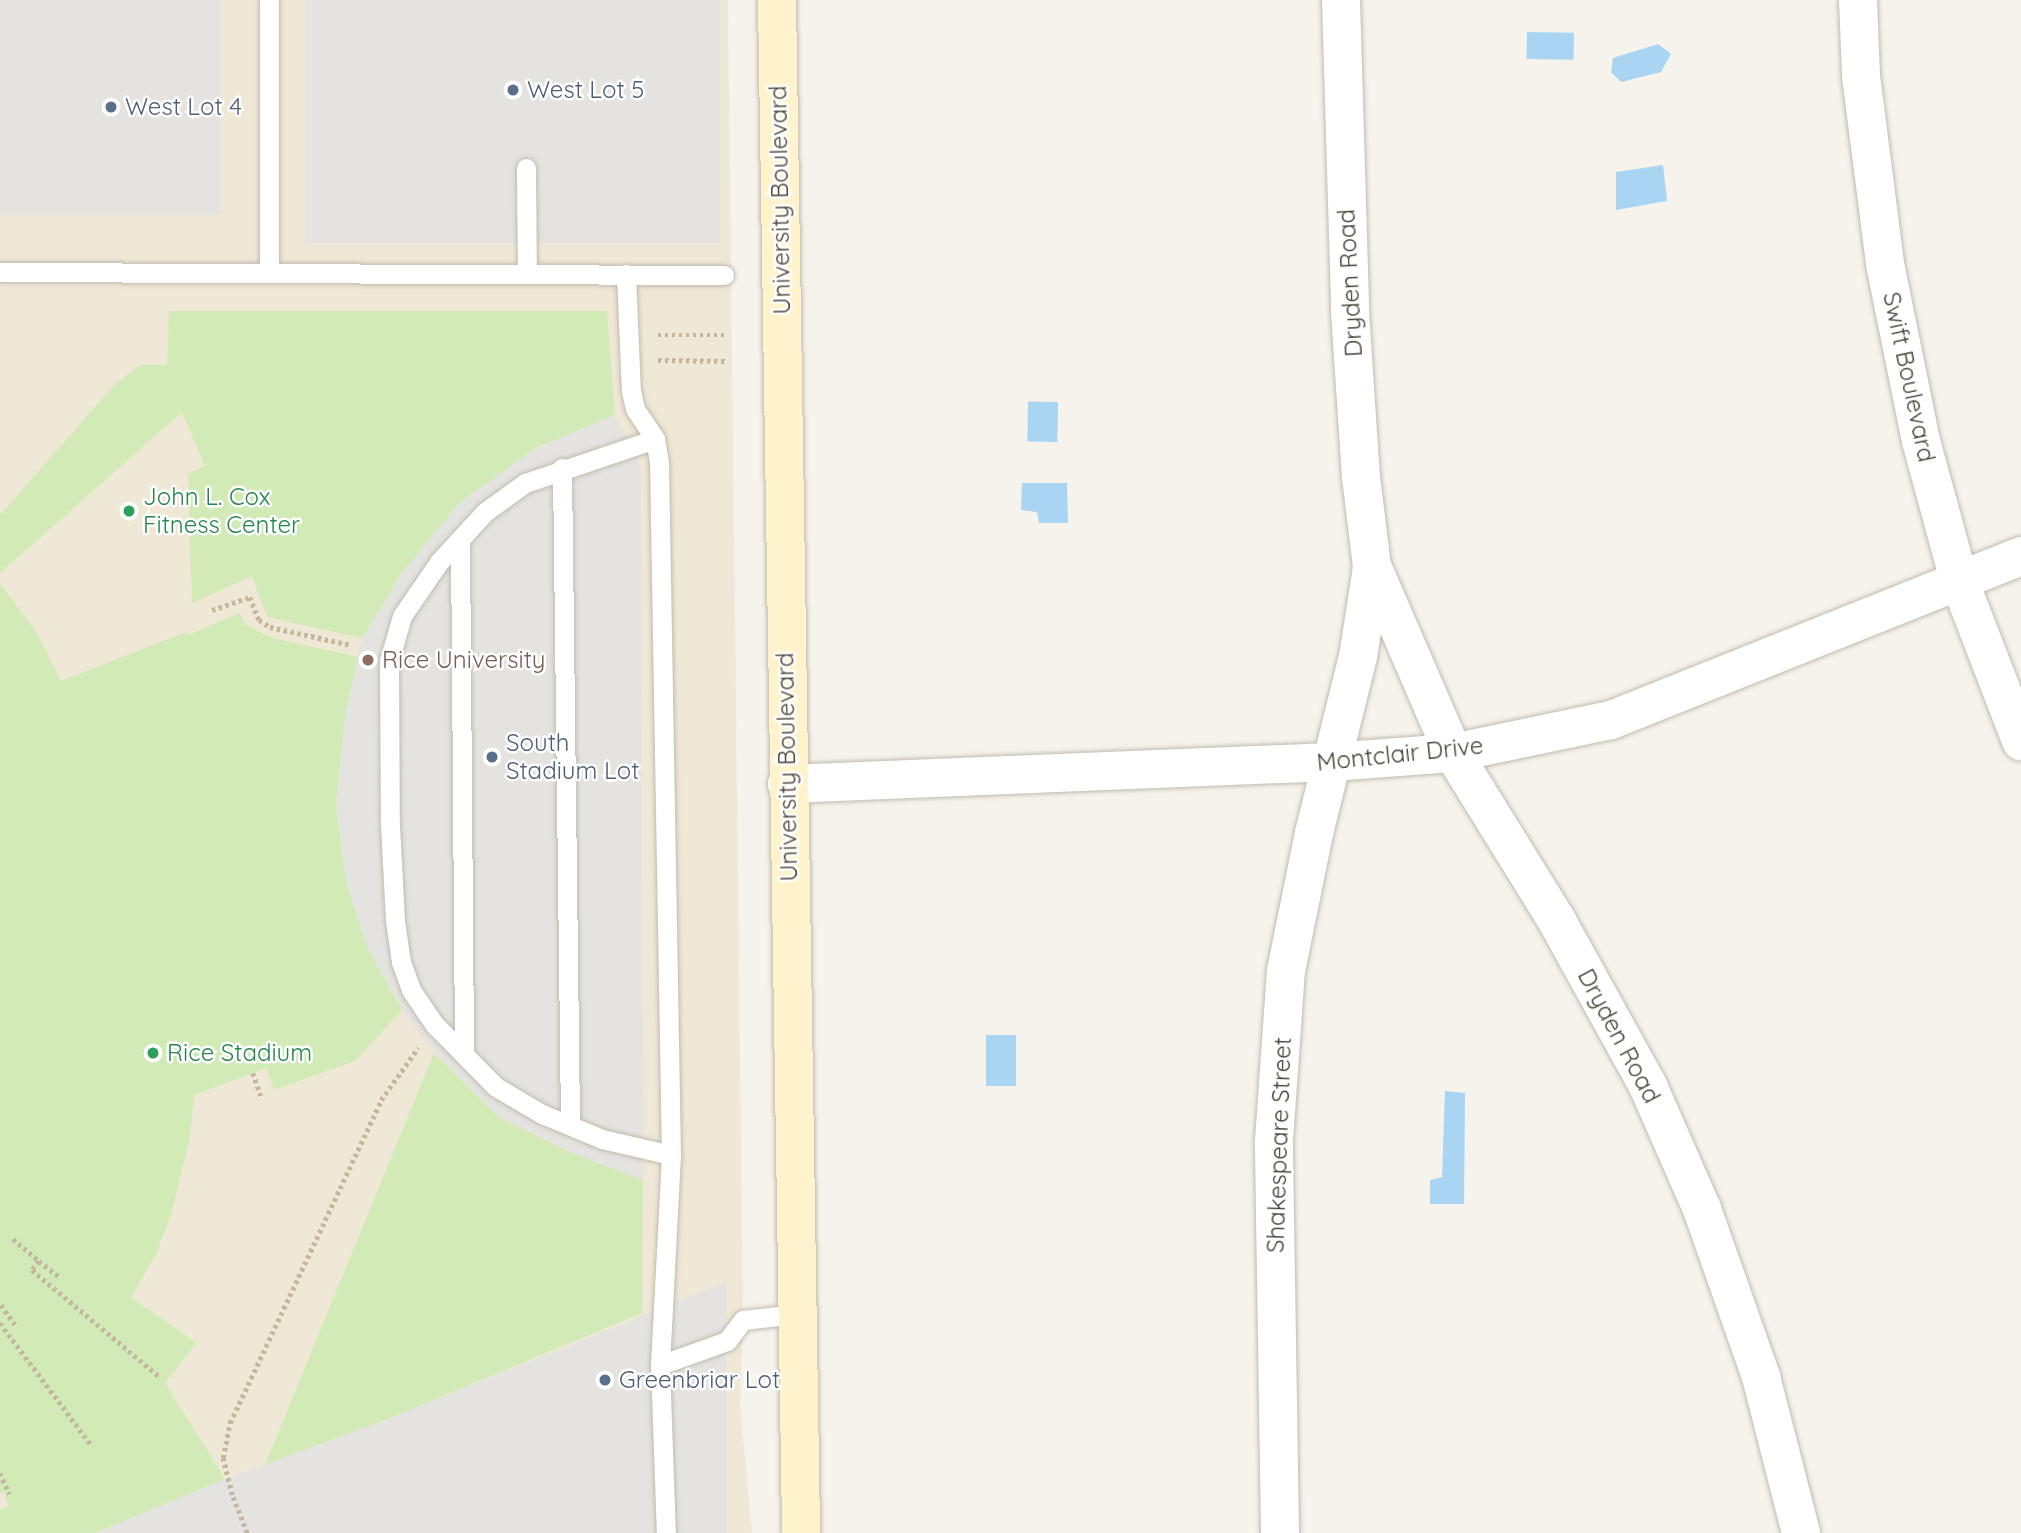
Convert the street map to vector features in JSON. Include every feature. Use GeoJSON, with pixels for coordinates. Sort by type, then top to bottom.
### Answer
{"type":"FeatureCollection","features":[{"type":"Feature","properties":{"kind":"main road","name":"University Boulevard"},"geometry":{"type":"LineString","coordinates":[[777,0],[787,784],[801,1533]]}},
{"type":"Feature","properties":{"kind":"street","name":"Dryden Road"},"geometry":{"type":"LineString","coordinates":[[1341,0],[1350,312],[1361,477],[1372,566],[1453,753],[1557,921],[1648,1086],[1702,1209],[1761,1377],[1801,1533]]}},
{"type":"Feature","properties":{"kind":"street","name":"Swift Boulevard"},"geometry":{"type":"LineString","coordinates":[[1858,0],[1861,76],[1885,264],[1921,441],[1959,580],[2021,741]]}},
{"type":"Feature","properties":{"kind":"street","name":"Montclair Drive"},"geometry":{"type":"LineString","coordinates":[[787,784],[1331,762],[1453,753],[1611,720],[2021,556]]}},
{"type":"Feature","properties":{"kind":"street","name":"Dryden Road"},"geometry":{"type":"LineString","coordinates":[[1331,762],[1357,657],[1372,566]]}},
{"type":"Feature","properties":{"kind":"street","name":"Shakespeare Street"},"geometry":{"type":"LineString","coordinates":[[1280,1533],[1274,1140],[1286,971],[1331,762]]}},
{"type":"Feature","properties":{"kind":"lane"},"geometry":{"type":"LineString","coordinates":[[269,0],[269,273]]}},
{"type":"Feature","properties":{"kind":"lane"},"geometry":{"type":"LineString","coordinates":[[526,168],[527,274]]}},
{"type":"Feature","properties":{"kind":"lane"},"geometry":{"type":"LineString","coordinates":[[0,272],[724,275]]}},
{"type":"Feature","properties":{"kind":"lane"},"geometry":{"type":"LineString","coordinates":[[626,274],[629,359],[635,409],[655,439],[660,476],[671,1155],[660,1365],[666,1533]]}},
{"type":"Feature","properties":{"kind":"lane"},"geometry":{"type":"LineString","coordinates":[[655,439],[562,468],[524,483],[485,512],[439,562],[402,616],[389,661],[395,921],[401,962],[408,980],[434,1024],[496,1087],[542,1114],[602,1139],[671,1155]]}},
{"type":"Feature","properties":{"kind":"lane"},"geometry":{"type":"LineString","coordinates":[[562,468],[570,1125]]}},
{"type":"Feature","properties":{"kind":"lane"},"geometry":{"type":"LineString","coordinates":[[460,539],[464,1054]]}},
{"type":"Feature","properties":{"kind":"lane"},"geometry":{"type":"LineString","coordinates":[[660,1365],[727,1341],[743,1320],[796,1314]]}},
{"type":"Feature","properties":{"kind":"path"},"geometry":{"type":"LineString","coordinates":[[628,336],[727,335]]}},
{"type":"Feature","properties":{"kind":"path"},"geometry":{"type":"LineString","coordinates":[[629,359],[727,361]]}},
{"type":"Feature","properties":{"kind":"path"},"geometry":{"type":"LineString","coordinates":[[212,610],[250,597],[259,620],[270,626],[351,645]]}},
{"type":"Feature","properties":{"kind":"path"},"geometry":{"type":"LineString","coordinates":[[247,1533],[232,1495],[223,1458],[230,1423],[381,1100],[434,1024]]}},
{"type":"Feature","properties":{"kind":"path"},"geometry":{"type":"LineString","coordinates":[[253,1073],[261,1096]]}},
{"type":"Feature","properties":{"kind":"path"},"geometry":{"type":"LineString","coordinates":[[13,1239],[61,1278]]}},
{"type":"Feature","properties":{"kind":"path"},"geometry":{"type":"LineString","coordinates":[[39,1261],[32,1270],[160,1377]]}},
{"type":"Feature","properties":{"kind":"path"},"geometry":{"type":"LineString","coordinates":[[0,1305],[15,1324]]}},
{"type":"Feature","properties":{"kind":"path"},"geometry":{"type":"LineString","coordinates":[[0,1323],[92,1446]]}},
{"type":"Feature","properties":{"kind":"path"},"geometry":{"type":"LineString","coordinates":[[0,1473],[10,1494]]}},
{"type":"Feature","properties":{"kind":"shaded area","name":"Rice University"},"geometry":{"type":"Polygon","coordinates":[[[0,0],[728,0],[743,1320],[740,1404],[752,1533],[0,1533],[0,0]]]}},
{"type":"Feature","properties":{"kind":"shaded area","name":"West Lot 4"},"geometry":{"type":"Polygon","coordinates":[[[0,0],[221,0],[221,215],[0,215],[0,0]]]}},
{"type":"Feature","properties":{"kind":"shaded area","name":"West Lot 5"},"geometry":{"type":"Polygon","coordinates":[[[305,0],[720,0],[720,243],[305,243],[305,0]]]}},
{"type":"Feature","properties":{"kind":"shaded area","name":"South Stadium Lot"},"geometry":{"type":"Polygon","coordinates":[[[615,415],[641,467],[643,1180],[572,1153],[498,1117],[434,1053],[402,1010],[367,947],[346,881],[336,803],[346,710],[362,638],[404,570],[459,503],[537,447],[615,415]]]}},
{"type":"Feature","properties":{"kind":"shaded area","name":"Greenbriar Lot"},"geometry":{"type":"Polygon","coordinates":[[[726,1282],[726,1533],[95,1533],[225,1479],[390,1418],[726,1282]]]}},
{"type":"Feature","properties":{"kind":"green space"},"geometry":{"type":"Polygon","coordinates":[[[169,311],[607,311],[615,415],[537,447],[404,570],[362,638],[267,617],[252,576],[192,603],[188,474],[205,466],[182,412],[0,573],[0,515],[115,384],[141,365],[167,365],[169,311]]]}},
{"type":"Feature","properties":{"kind":"green space","name":"Rice Stadium"},"geometry":{"type":"Polygon","coordinates":[[[0,583],[38,635],[61,681],[186,632],[188,635],[239,613],[245,624],[272,638],[359,657],[346,710],[336,803],[346,881],[367,947],[402,1010],[355,1061],[274,1090],[266,1068],[194,1095],[190,1137],[171,1214],[156,1254],[131,1297],[196,1343],[165,1383],[225,1479],[95,1533],[0,1533],[0,1510],[9,1506],[4,1492],[0,1493],[0,583]]]}},
{"type":"Feature","properties":{"kind":"green space"},"geometry":{"type":"Polygon","coordinates":[[[434,1053],[498,1117],[572,1153],[643,1180],[642,1313],[390,1418],[265,1465],[434,1053]]]}},
{"type":"Feature","properties":{"kind":"water"},"geometry":{"type":"Polygon","coordinates":[[[1527,32],[1574,33],[1574,60],[1527,59],[1527,32]]]}},
{"type":"Feature","properties":{"kind":"water"},"geometry":{"type":"Polygon","coordinates":[[[1658,44],[1671,54],[1661,72],[1621,82],[1611,72],[1613,58],[1658,44]]]}},
{"type":"Feature","properties":{"kind":"water"},"geometry":{"type":"Polygon","coordinates":[[[1663,165],[1667,201],[1616,210],[1616,172],[1663,165]]]}},
{"type":"Feature","properties":{"kind":"water"},"geometry":{"type":"Polygon","coordinates":[[[1028,401],[1058,402],[1057,442],[1027,441],[1028,401]]]}},
{"type":"Feature","properties":{"kind":"water"},"geometry":{"type":"Polygon","coordinates":[[[1022,483],[1067,483],[1068,523],[1039,523],[1037,512],[1021,510],[1022,483]]]}},
{"type":"Feature","properties":{"kind":"water"},"geometry":{"type":"Polygon","coordinates":[[[986,1035],[1016,1035],[1016,1086],[986,1086],[986,1035]]]}},
{"type":"Feature","properties":{"kind":"water"},"geometry":{"type":"Polygon","coordinates":[[[1445,1091],[1465,1093],[1464,1204],[1430,1204],[1430,1180],[1442,1177],[1445,1091]]]}},
{"type":"Feature","properties":{"kind":"place","name":"West Lot 5"},"geometry":{"type":"Point","coordinates":[513,90]}},
{"type":"Feature","properties":{"kind":"place","name":"West Lot 4"},"geometry":{"type":"Point","coordinates":[111,107]}},
{"type":"Feature","properties":{"kind":"place","name":"John L. Cox Fitness Center"},"geometry":{"type":"Point","coordinates":[129,511]}},
{"type":"Feature","properties":{"kind":"place","name":"Rice University"},"geometry":{"type":"Point","coordinates":[368,660]}},
{"type":"Feature","properties":{"kind":"place","name":"South Stadium Lot"},"geometry":{"type":"Point","coordinates":[492,757]}},
{"type":"Feature","properties":{"kind":"place","name":"Rice Stadium"},"geometry":{"type":"Point","coordinates":[153,1053]}},
{"type":"Feature","properties":{"kind":"place","name":"Greenbriar Lot"},"geometry":{"type":"Point","coordinates":[605,1380]}}]}
